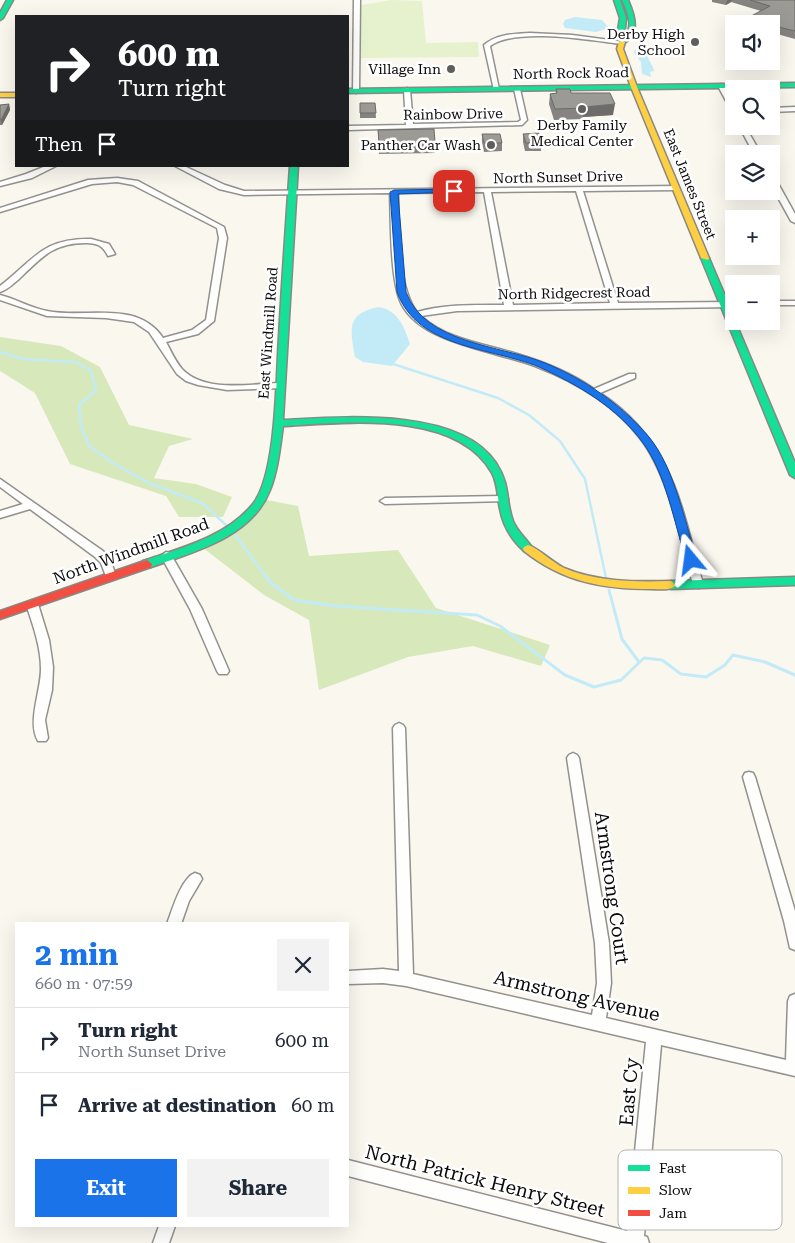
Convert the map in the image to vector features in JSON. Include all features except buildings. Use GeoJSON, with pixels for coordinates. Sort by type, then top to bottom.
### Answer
{"type":"FeatureCollection","features":[{"type":"Feature","properties":{"kind":"street"},"geometry":{"type":"LineString","coordinates":[[0,18],[10,0]]}},
{"type":"Feature","properties":{"kind":"street"},"geometry":{"type":"LineString","coordinates":[[352,91],[356,0]]}},
{"type":"Feature","properties":{"kind":"street","name":"East James Street"},"geometry":{"type":"LineString","coordinates":[[617,0],[624,19],[624,27],[620,36],[622,42],[620,50],[675,188],[725,295]]}},
{"type":"Feature","properties":{"kind":"street"},"geometry":{"type":"LineString","coordinates":[[496,89],[487,45],[495,38],[512,35],[536,35],[622,42],[627,40],[634,26],[633,17],[625,0]]}},
{"type":"Feature","properties":{"kind":"street","name":"North Rock Road"},"geometry":{"type":"LineString","coordinates":[[352,91],[795,85]]}},
{"type":"Feature","properties":{"kind":"street"},"geometry":{"type":"LineString","coordinates":[[721,86],[725,93]]}},
{"type":"Feature","properties":{"kind":"street","name":"Rainbow Drive"},"geometry":{"type":"LineString","coordinates":[[349,128],[523,124],[524,120],[517,89]]}},
{"type":"Feature","properties":{"kind":"street"},"geometry":{"type":"LineString","coordinates":[[407,90],[410,127]]}},
{"type":"Feature","properties":{"kind":"street"},"geometry":{"type":"LineString","coordinates":[[0,95],[15,95]]}},
{"type":"Feature","properties":{"kind":"street"},"geometry":{"type":"LineString","coordinates":[[780,110],[795,110]]}},
{"type":"Feature","properties":{"kind":"street"},"geometry":{"type":"LineString","coordinates":[[0,184],[20,179],[50,167]]}},
{"type":"Feature","properties":{"kind":"street","name":"North Sunset Drive"},"geometry":{"type":"LineString","coordinates":[[180,167],[222,187],[244,193],[675,188]]}},
{"type":"Feature","properties":{"kind":"street","name":"East Windmill Road"},"geometry":{"type":"LineString","coordinates":[[261,499],[271,473],[278,423],[294,167]]}},
{"type":"Feature","properties":{"kind":"street"},"geometry":{"type":"LineString","coordinates":[[0,210],[91,182],[122,180],[134,183],[220,227],[223,238],[210,320],[200,329],[190,334],[161,341]]}},
{"type":"Feature","properties":{"kind":"street"},"geometry":{"type":"LineString","coordinates":[[579,189],[615,306]]}},
{"type":"Feature","properties":{"kind":"street"},"geometry":{"type":"LineString","coordinates":[[487,190],[509,308]]}},
{"type":"Feature","properties":{"kind":"street"},"geometry":{"type":"LineString","coordinates":[[394,192],[402,292],[406,304],[430,328],[451,338],[528,360],[568,377],[594,392],[628,420],[646,440],[666,473],[698,584]]}},
{"type":"Feature","properties":{"kind":"street"},"geometry":{"type":"LineString","coordinates":[[780,194],[795,221]]}},
{"type":"Feature","properties":{"kind":"street"},"geometry":{"type":"LineString","coordinates":[[0,290],[21,274],[39,254],[57,244],[78,241],[98,242],[109,248],[111,254]]}},
{"type":"Feature","properties":{"kind":"street"},"geometry":{"type":"LineString","coordinates":[[0,297],[44,313],[111,315],[130,318],[151,327],[178,370],[195,381],[222,387],[280,386]]}},
{"type":"Feature","properties":{"kind":"street"},"geometry":{"type":"LineString","coordinates":[[780,303],[795,303]]}},
{"type":"Feature","properties":{"kind":"street","name":"North Ridgecrest Road"},"geometry":{"type":"LineString","coordinates":[[416,315],[430,311],[457,308],[725,304]]}},
{"type":"Feature","properties":{"kind":"street","name":"East James Street"},"geometry":{"type":"LineString","coordinates":[[739,330],[795,475]]}},
{"type":"Feature","properties":{"kind":"street"},"geometry":{"type":"LineString","coordinates":[[594,392],[632,376]]}},
{"type":"Feature","properties":{"kind":"street"},"geometry":{"type":"LineString","coordinates":[[278,423],[407,422],[438,430],[466,442],[489,462],[500,480],[509,525],[521,543],[542,560],[566,573],[594,581],[625,585],[795,581]]}},
{"type":"Feature","properties":{"kind":"street"},"geometry":{"type":"LineString","coordinates":[[0,482],[99,554],[106,562],[111,576]]}},
{"type":"Feature","properties":{"kind":"street","name":"North Windmill Road"},"geometry":{"type":"LineString","coordinates":[[0,615],[224,534],[245,519],[261,499]]}},
{"type":"Feature","properties":{"kind":"street"},"geometry":{"type":"LineString","coordinates":[[386,500],[503,499]]}},
{"type":"Feature","properties":{"kind":"street"},"geometry":{"type":"LineString","coordinates":[[0,515],[31,504]]}},
{"type":"Feature","properties":{"kind":"street"},"geometry":{"type":"LineString","coordinates":[[166,556],[196,610],[223,671]]}},
{"type":"Feature","properties":{"kind":"street"},"geometry":{"type":"LineString","coordinates":[[32,604],[43,640],[47,667],[46,690],[39,720],[42,738]]}},
{"type":"Feature","properties":{"kind":"street"},"geometry":{"type":"LineString","coordinates":[[399,728],[406,979]]}},
{"type":"Feature","properties":{"kind":"street","name":"Armstrong Court"},"geometry":{"type":"LineString","coordinates":[[573,758],[602,943],[604,983],[598,1023]]}},
{"type":"Feature","properties":{"kind":"street"},"geometry":{"type":"LineString","coordinates":[[749,777],[791,921],[795,944]]}},
{"type":"Feature","properties":{"kind":"street"},"geometry":{"type":"LineString","coordinates":[[175,922],[183,899],[195,879]]}},
{"type":"Feature","properties":{"kind":"street","name":"Armstrong Avenue"},"geometry":{"type":"LineString","coordinates":[[349,978],[383,976],[406,979],[795,1069]]}},
{"type":"Feature","properties":{"kind":"street"},"geometry":{"type":"LineString","coordinates":[[795,1001],[795,1069]]}},
{"type":"Feature","properties":{"kind":"street","name":"East Cy"},"geometry":{"type":"LineString","coordinates":[[645,1150],[654,1036]]}},
{"type":"Feature","properties":{"kind":"street","name":"North Patrick Henry Street"},"geometry":{"type":"LineString","coordinates":[[349,1168],[638,1242]]}},
{"type":"Feature","properties":{"kind":"street"},"geometry":{"type":"LineString","coordinates":[[161,1243],[167,1227]]}},
{"type":"Feature","properties":{"kind":"green space"},"geometry":{"type":"Polygon","coordinates":[[[392,0],[422,1],[426,43],[478,42],[479,57],[360,58],[361,5],[392,0]]]}},
{"type":"Feature","properties":{"kind":"green space"},"geometry":{"type":"Polygon","coordinates":[[[0,337],[61,346],[100,367],[129,425],[193,439],[169,446],[154,478],[196,484],[232,497],[223,517],[179,517],[166,496],[70,464],[35,393],[0,371],[0,337]]]}},
{"type":"Feature","properties":{"kind":"green space"},"geometry":{"type":"Polygon","coordinates":[[[261,499],[298,506],[309,556],[398,550],[436,608],[550,645],[541,666],[473,646],[408,657],[319,690],[309,620],[264,595],[198,544],[224,534],[261,499]]]}},
{"type":"Feature","properties":{"kind":"water"},"geometry":{"type":"Polygon","coordinates":[[[575,17],[602,20],[609,28],[596,32],[565,28],[563,24],[565,20],[575,17]]]}},
{"type":"Feature","properties":{"kind":"water"},"geometry":{"type":"Polygon","coordinates":[[[639,49],[647,53],[648,59],[653,66],[654,71],[650,72],[651,77],[642,74],[641,62],[634,53],[635,50],[639,49]]]}},
{"type":"Feature","properties":{"kind":"water"},"geometry":{"type":"Polygon","coordinates":[[[379,307],[386,309],[396,316],[406,332],[410,344],[392,366],[363,362],[355,357],[352,338],[353,324],[361,313],[379,307]]]}},
{"type":"Feature","properties":{"kind":"waterway"},"geometry":{"type":"LineString","coordinates":[[0,352],[23,359],[76,362],[91,371],[96,390],[79,405],[81,426],[89,446],[113,463],[149,483],[202,503],[226,525]]}},
{"type":"Feature","properties":{"kind":"waterway"},"geometry":{"type":"LineString","coordinates":[[393,364],[498,398],[529,415],[560,441],[585,479],[606,578]]}},
{"type":"Feature","properties":{"kind":"waterway"},"geometry":{"type":"LineString","coordinates":[[235,535],[267,578]]}},
{"type":"Feature","properties":{"kind":"waterway"},"geometry":{"type":"LineString","coordinates":[[266,576],[271,583],[294,600],[336,606],[477,615],[500,626],[565,675],[594,687],[621,680],[644,658],[662,660],[681,674],[706,677],[725,665],[733,655],[765,662],[795,675]]}},
{"type":"Feature","properties":{"kind":"waterway"},"geometry":{"type":"LineString","coordinates":[[609,590],[622,639],[639,662]]}},
{"type":"Feature","properties":{"kind":"traffic: fast"},"geometry":{"type":"LineString","coordinates":[[0,18],[10,0]]}},
{"type":"Feature","properties":{"kind":"traffic: fast"},"geometry":{"type":"LineString","coordinates":[[617,0],[623,18],[620,36],[622,42],[631,33],[632,28],[632,17],[625,0]]}},
{"type":"Feature","properties":{"kind":"traffic: fast"},"geometry":{"type":"LineString","coordinates":[[349,91],[795,85]]}},
{"type":"Feature","properties":{"kind":"traffic: fast"},"geometry":{"type":"LineString","coordinates":[[147,564],[192,548],[235,526],[258,504],[265,490],[271,471],[278,424],[294,167]]}},
{"type":"Feature","properties":{"kind":"traffic: fast"},"geometry":{"type":"LineString","coordinates":[[705,258],[795,475]]}},
{"type":"Feature","properties":{"kind":"traffic: fast"},"geometry":{"type":"LineString","coordinates":[[278,423],[357,420],[386,421],[414,424],[440,430],[464,440],[484,455],[494,468],[503,490],[505,510],[509,522],[515,534],[528,549]]}},
{"type":"Feature","properties":{"kind":"traffic: fast"},"geometry":{"type":"LineString","coordinates":[[671,585],[795,581]]}},
{"type":"Feature","properties":{"kind":"traffic: slow"},"geometry":{"type":"LineString","coordinates":[[622,42],[620,49],[634,87],[705,258]]}},
{"type":"Feature","properties":{"kind":"traffic: slow"},"geometry":{"type":"LineString","coordinates":[[0,95],[15,95]]}},
{"type":"Feature","properties":{"kind":"traffic: slow"},"geometry":{"type":"LineString","coordinates":[[528,549],[543,561],[560,570],[595,581],[614,584],[671,585]]}},
{"type":"Feature","properties":{"kind":"traffic: jam"},"geometry":{"type":"LineString","coordinates":[[0,615],[147,564]]}},
{"type":"Feature","properties":{"kind":"place","name":"Derby High School"},"geometry":{"type":"Point","coordinates":[695,42]}},
{"type":"Feature","properties":{"kind":"place","name":"Village Inn"},"geometry":{"type":"Point","coordinates":[451,69]}},
{"type":"Feature","properties":{"kind":"place","name":"Derby Family Medical Center"},"geometry":{"type":"Point","coordinates":[582,109]}},
{"type":"Feature","properties":{"kind":"place","name":"Panther Car Wash"},"geometry":{"type":"Point","coordinates":[491,145]}},
{"type":"Feature","properties":{"kind":"route"},"geometry":{"type":"LineString","coordinates":[[454,191],[394,192],[401,292],[406,304],[422,322],[444,335],[512,354],[543,366],[568,377],[612,405],[646,440],[666,473],[691,560]]}}]}
